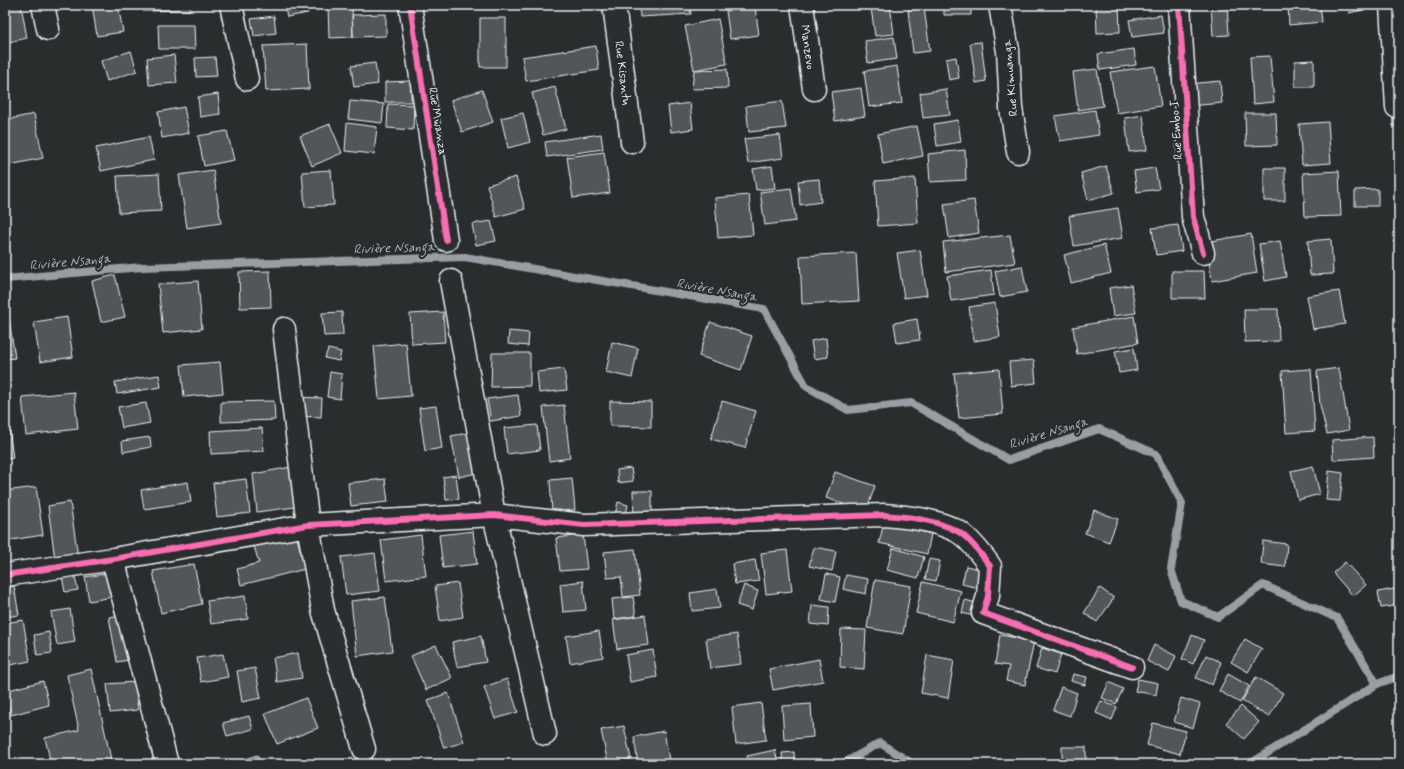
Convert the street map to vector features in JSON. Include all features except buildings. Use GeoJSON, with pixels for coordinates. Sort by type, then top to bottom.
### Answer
{"type":"FeatureCollection","features":[{"type":"Feature","properties":{"kind":"street"},"geometry":{"type":"LineString","coordinates":[[43,5],[48,29]]}},
{"type":"Feature","properties":{"kind":"street"},"geometry":{"type":"LineString","coordinates":[[231,5],[247,79]]}},
{"type":"Feature","properties":{"kind":"street","name":"Rue Mwanza"},"geometry":{"type":"LineString","coordinates":[[410,5],[446,240]]}},
{"type":"Feature","properties":{"kind":"street","name":"Rue Kisantu"},"geometry":{"type":"LineString","coordinates":[[614,5],[632,142]]}},
{"type":"Feature","properties":{"kind":"street","name":"Manzevo"},"geometry":{"type":"LineString","coordinates":[[802,5],[814,89]]}},
{"type":"Feature","properties":{"kind":"street","name":"Rue Kimuanga"},"geometry":{"type":"LineString","coordinates":[[1000,5],[1008,51],[1011,108],[1018,152]]}},
{"type":"Feature","properties":{"kind":"street","name":"Rue Embo I"},"geometry":{"type":"LineString","coordinates":[[1179,5],[1192,217],[1202,252]]}},
{"type":"Feature","properties":{"kind":"street"},"geometry":{"type":"LineString","coordinates":[[1392,5],[1397,107]]}},
{"type":"Feature","properties":{"kind":"street"},"geometry":{"type":"LineString","coordinates":[[451,281],[494,514],[545,734]]}},
{"type":"Feature","properties":{"kind":"street"},"geometry":{"type":"LineString","coordinates":[[284,330],[308,525],[323,610],[364,749]]}},
{"type":"Feature","properties":{"kind":"street"},"geometry":{"type":"LineString","coordinates":[[5,575],[114,559],[308,525],[494,514],[584,525],[884,515],[920,518],[956,530],[980,553],[990,566],[988,596],[983,613],[1132,667]]}},
{"type":"Feature","properties":{"kind":"street"},"geometry":{"type":"LineString","coordinates":[[114,559],[166,764]]}},
{"type":"Feature","properties":{"kind":"waterway","name":"Rivière Nsanga"},"geometry":{"type":"LineString","coordinates":[[5,279],[142,267],[465,257],[764,309],[806,386],[848,410],[911,403],[1009,460],[1099,429],[1156,454],[1182,503],[1171,569],[1181,601],[1218,617],[1263,585],[1337,618],[1377,684]]}},
{"type":"Feature","properties":{"kind":"waterway"},"geometry":{"type":"LineString","coordinates":[[1250,764],[1377,684],[1399,676]]}},
{"type":"Feature","properties":{"kind":"waterway"},"geometry":{"type":"LineString","coordinates":[[842,764],[880,743],[913,764]]}},
{"type":"Feature","properties":{"kind":"cycle path"},"geometry":{"type":"LineString","coordinates":[[410,5],[446,240]]}},
{"type":"Feature","properties":{"kind":"cycle path"},"geometry":{"type":"LineString","coordinates":[[1179,5],[1193,217],[1203,253]]}},
{"type":"Feature","properties":{"kind":"cycle path"},"geometry":{"type":"LineString","coordinates":[[5,575],[113,559],[308,525],[494,515],[584,525],[884,515],[938,523],[955,530],[964,536],[979,551],[990,566],[988,596],[983,613],[1132,667]]}}]}
